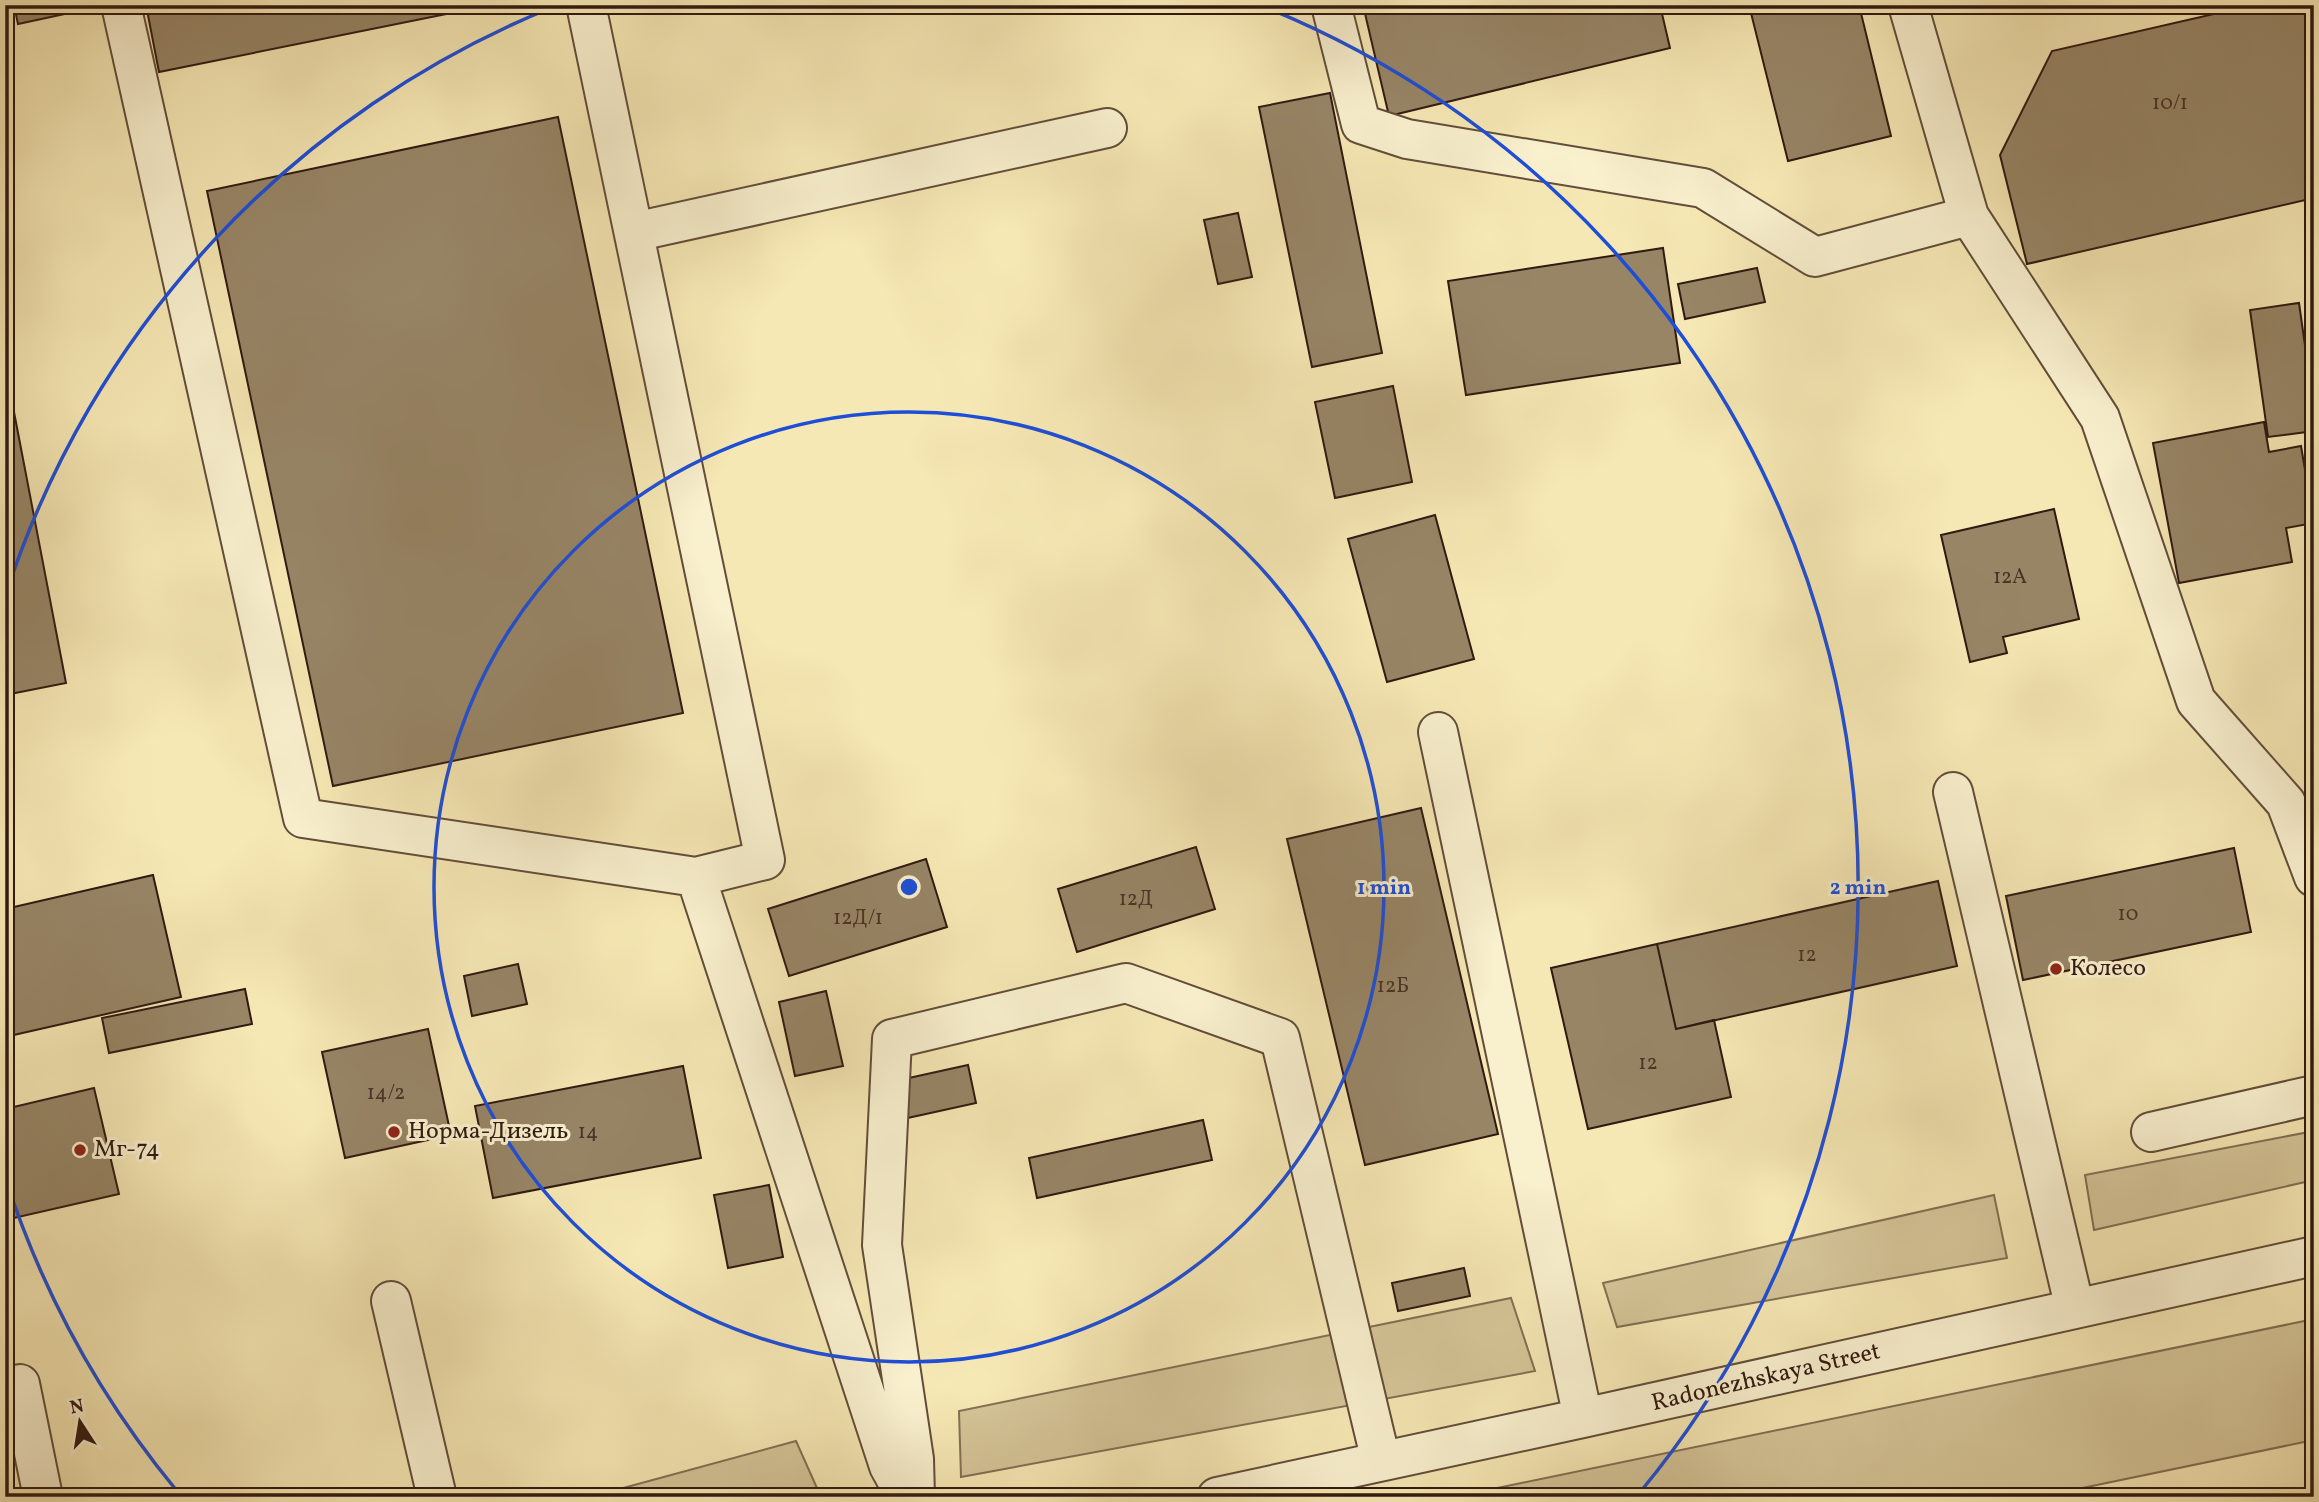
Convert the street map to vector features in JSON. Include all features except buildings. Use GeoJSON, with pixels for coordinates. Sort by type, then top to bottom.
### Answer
{"type":"FeatureCollection","features":[{"type":"Feature","properties":{"kind":"street"},"geometry":{"type":"LineString","coordinates":[[121,5],[303,818],[696,877],[765,860],[586,5]]}},
{"type":"Feature","properties":{"kind":"street"},"geometry":{"type":"LineString","coordinates":[[1331,5],[1361,124],[1407,139],[1703,188],[1815,257],[1969,216]]}},
{"type":"Feature","properties":{"kind":"street"},"geometry":{"type":"LineString","coordinates":[[1908,5],[1969,216],[2099,418],[2196,701],[2286,803],[2314,877]]}},
{"type":"Feature","properties":{"kind":"street"},"geometry":{"type":"LineString","coordinates":[[634,232],[1107,128]]}},
{"type":"Feature","properties":{"kind":"street"},"geometry":{"type":"LineString","coordinates":[[1437,733],[1583,1419]]}},
{"type":"Feature","properties":{"kind":"street"},"geometry":{"type":"LineString","coordinates":[[1953,792],[2075,1309]]}},
{"type":"Feature","properties":{"kind":"street"},"geometry":{"type":"LineString","coordinates":[[696,877],[889,1466],[906,1497]]}},
{"type":"Feature","properties":{"kind":"street"},"geometry":{"type":"LineString","coordinates":[[915,1497],[914,1459],[881,1245],[892,1039],[1126,983],[1280,1038],[1381,1461]]}},
{"type":"Feature","properties":{"kind":"street"},"geometry":{"type":"LineString","coordinates":[[2151,1132],[2314,1095]]}},
{"type":"Feature","properties":{"kind":"street","name":"Radonezhskaya Street"},"geometry":{"type":"LineString","coordinates":[[1217,1497],[1583,1419],[2314,1256]]}},
{"type":"Feature","properties":{"kind":"street"},"geometry":{"type":"LineString","coordinates":[[391,1301],[437,1497]]}},
{"type":"Feature","properties":{"kind":"street"},"geometry":{"type":"LineString","coordinates":[[20,1384],[43,1497]]}},
{"type":"Feature","properties":{"kind":"shaded area"},"geometry":{"type":"Polygon","coordinates":[[[2314,1131],[2314,1180],[2094,1230],[2085,1175],[2314,1131]]]}},
{"type":"Feature","properties":{"kind":"shaded area"},"geometry":{"type":"Polygon","coordinates":[[[1994,1195],[2007,1258],[1617,1327],[1603,1283],[1994,1195]]]}},
{"type":"Feature","properties":{"kind":"shaded area"},"geometry":{"type":"Polygon","coordinates":[[[1511,1298],[1535,1371],[961,1477],[959,1411],[1511,1298]]]}},
{"type":"Feature","properties":{"kind":"shaded area"},"geometry":{"type":"Polygon","coordinates":[[[2314,1319],[2314,1440],[2039,1497],[1454,1497],[2314,1319]]]}},
{"type":"Feature","properties":{"kind":"shaded area"},"geometry":{"type":"Polygon","coordinates":[[[796,1441],[821,1497],[590,1497],[796,1441]]]}},
{"type":"Feature","properties":{"kind":"place","name":"Колесо"},"geometry":{"type":"Point","coordinates":[2056,969]}},
{"type":"Feature","properties":{"kind":"place","name":"Норма-Дизель"},"geometry":{"type":"Point","coordinates":[394,1132]}},
{"type":"Feature","properties":{"kind":"place","name":"Мг-74"},"geometry":{"type":"Point","coordinates":[80,1150]}}]}
